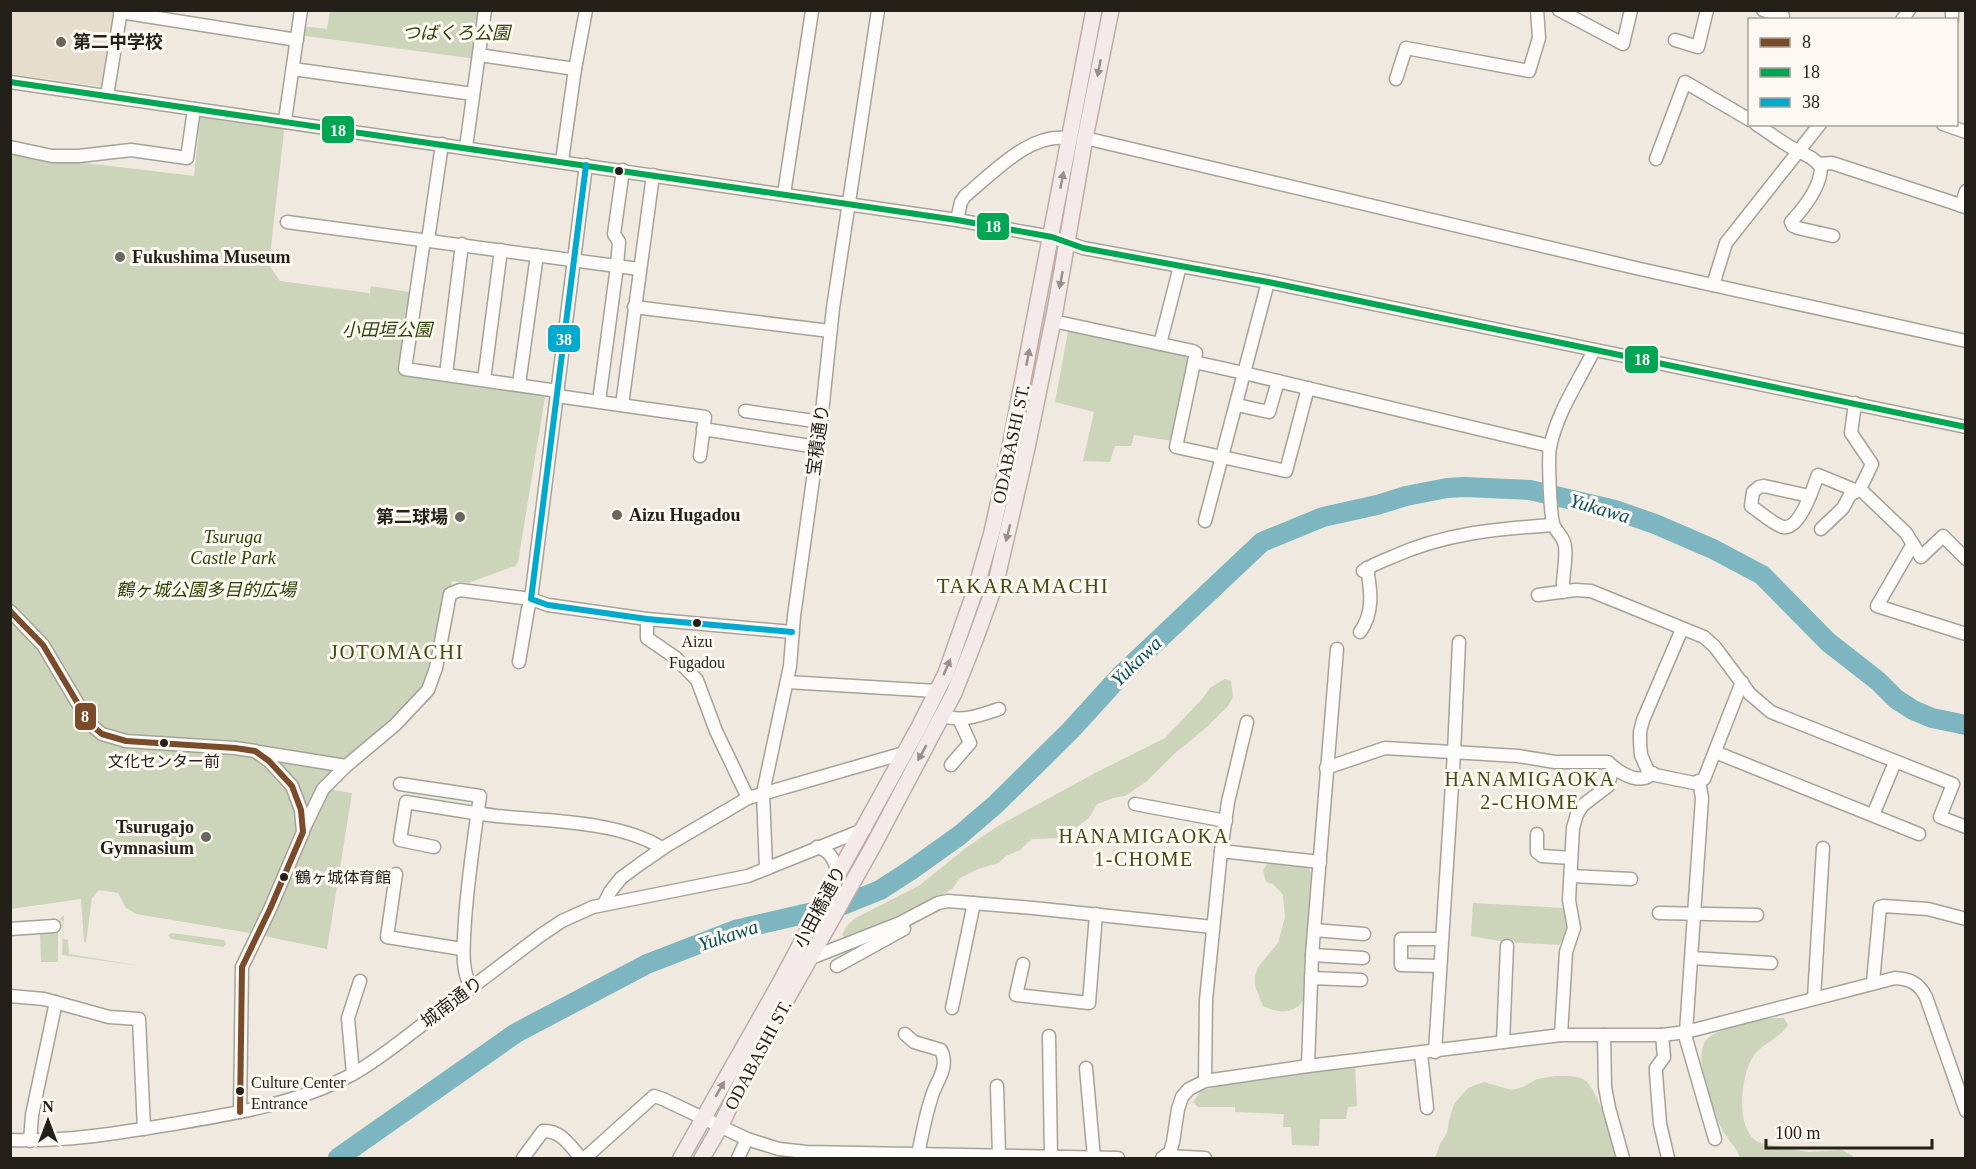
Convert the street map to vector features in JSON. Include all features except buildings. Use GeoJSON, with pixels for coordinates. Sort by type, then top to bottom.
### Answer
{"type":"FeatureCollection","features":[{"type":"Feature","properties":{"kind":"main road","name":"ODABASHI ST."},"geometry":{"type":"LineString","coordinates":[[872,848],[942,716],[964,669],[996,582],[1027,448],[1068,243],[1094,10]]}},
{"type":"Feature","properties":{"kind":"main road","name":"ODABASHI ST."},"geometry":{"type":"LineString","coordinates":[[849,853],[936,691],[963,626],[992,532],[1052,237],[1111,10]]}},
{"type":"Feature","properties":{"kind":"main road","name":"小田橋通り"},"geometry":{"type":"LineString","coordinates":[[812,956],[872,848]]}},
{"type":"Feature","properties":{"kind":"main road","name":"小田橋通り"},"geometry":{"type":"LineString","coordinates":[[792,961],[849,853]]}},
{"type":"Feature","properties":{"kind":"main road","name":"ODABASHI ST."},"geometry":{"type":"LineString","coordinates":[[702,1158],[749,1066],[812,956]]}},
{"type":"Feature","properties":{"kind":"main road","name":"ODABASHI ST."},"geometry":{"type":"LineString","coordinates":[[681,1158],[792,961]]}},
{"type":"Feature","properties":{"kind":"street"},"geometry":{"type":"LineString","coordinates":[[285,120],[301,10]]}},
{"type":"Feature","properties":{"kind":"street"},"geometry":{"type":"LineString","coordinates":[[466,147],[485,10]]}},
{"type":"Feature","properties":{"kind":"street"},"geometry":{"type":"LineString","coordinates":[[562,161],[586,10]]}},
{"type":"Feature","properties":{"kind":"street","name":"宝積通り"},"geometry":{"type":"LineString","coordinates":[[766,869],[763,793],[787,682],[821,422],[830,331],[879,10]]}},
{"type":"Feature","properties":{"kind":"street"},"geometry":{"type":"LineString","coordinates":[[1396,79],[1406,48],[1529,71],[1539,38],[1537,10]]}},
{"type":"Feature","properties":{"kind":"street"},"geometry":{"type":"LineString","coordinates":[[1559,10],[1623,44],[1631,10]]}},
{"type":"Feature","properties":{"kind":"street"},"geometry":{"type":"LineString","coordinates":[[1675,40],[1698,47],[1707,10]]}},
{"type":"Feature","properties":{"kind":"street"},"geometry":{"type":"LineString","coordinates":[[1763,10],[1784,15]]}},
{"type":"Feature","properties":{"kind":"street"},"geometry":{"type":"LineString","coordinates":[[107,96],[120,11],[297,40]]}},
{"type":"Feature","properties":{"kind":"street"},"geometry":{"type":"LineString","coordinates":[[784,194],[812,11]]}},
{"type":"Feature","properties":{"kind":"street"},"geometry":{"type":"LineString","coordinates":[[479,55],[575,69]]}},
{"type":"Feature","properties":{"kind":"street"},"geometry":{"type":"LineString","coordinates":[[292,69],[473,94]]}},
{"type":"Feature","properties":{"kind":"street"},"geometry":{"type":"LineString","coordinates":[[1656,159],[1685,81],[1748,119]]}},
{"type":"Feature","properties":{"kind":"street"},"geometry":{"type":"LineString","coordinates":[[10,82],[285,120],[957,220],[1052,237],[1068,243],[1268,282],[1965,427]]}},
{"type":"Feature","properties":{"kind":"street"},"geometry":{"type":"LineString","coordinates":[[10,147],[52,156],[79,156],[131,150],[187,158],[194,109]]}},
{"type":"Feature","properties":{"kind":"street"},"geometry":{"type":"LineString","coordinates":[[1759,126],[1799,152],[1810,156],[1819,164],[1821,167],[1819,179],[1803,209],[1791,222],[1798,228],[1833,236]]}},
{"type":"Feature","properties":{"kind":"street"},"geometry":{"type":"LineString","coordinates":[[1713,285],[1726,243],[1818,126]]}},
{"type":"Feature","properties":{"kind":"street"},"geometry":{"type":"LineString","coordinates":[[1948,126],[1965,132]]}},
{"type":"Feature","properties":{"kind":"street"},"geometry":{"type":"LineString","coordinates":[[957,220],[961,202],[965,196],[1024,148],[1054,137],[1078,139],[1965,341]]}},
{"type":"Feature","properties":{"kind":"street"},"geometry":{"type":"LineString","coordinates":[[442,144],[405,369],[519,384],[599,401],[705,417],[700,456]]}},
{"type":"Feature","properties":{"kind":"street"},"geometry":{"type":"LineString","coordinates":[[1819,164],[1832,163],[1963,206],[1965,191]]}},
{"type":"Feature","properties":{"kind":"street"},"geometry":{"type":"LineString","coordinates":[[519,662],[531,599],[576,260],[586,165]]}},
{"type":"Feature","properties":{"kind":"street"},"geometry":{"type":"LineString","coordinates":[[599,401],[617,266],[619,242],[614,234],[623,170]]}},
{"type":"Feature","properties":{"kind":"street"},"geometry":{"type":"LineString","coordinates":[[622,405],[653,175]]}},
{"type":"Feature","properties":{"kind":"street"},"geometry":{"type":"LineString","coordinates":[[287,222],[639,269]]}},
{"type":"Feature","properties":{"kind":"street"},"geometry":{"type":"LineString","coordinates":[[446,374],[462,244]]}},
{"type":"Feature","properties":{"kind":"street"},"geometry":{"type":"LineString","coordinates":[[484,380],[501,250]]}},
{"type":"Feature","properties":{"kind":"street"},"geometry":{"type":"LineString","coordinates":[[519,384],[537,255]]}},
{"type":"Feature","properties":{"kind":"street"},"geometry":{"type":"LineString","coordinates":[[1160,344],[1180,266]]}},
{"type":"Feature","properties":{"kind":"street"},"geometry":{"type":"LineString","coordinates":[[1205,521],[1268,282]]}},
{"type":"Feature","properties":{"kind":"street"},"geometry":{"type":"LineString","coordinates":[[634,307],[830,331]]}},
{"type":"Feature","properties":{"kind":"street"},"geometry":{"type":"LineString","coordinates":[[1053,321],[1196,353],[1176,447],[1286,471],[1308,388]]}},
{"type":"Feature","properties":{"kind":"street"},"geometry":{"type":"LineString","coordinates":[[1563,592],[1565,546],[1553,525],[1550,449],[1569,393],[1594,350]]}},
{"type":"Feature","properties":{"kind":"street"},"geometry":{"type":"LineString","coordinates":[[1194,362],[1308,388],[1550,449]]}},
{"type":"Feature","properties":{"kind":"street"},"geometry":{"type":"LineString","coordinates":[[1237,405],[1269,412],[1278,381]]}},
{"type":"Feature","properties":{"kind":"street"},"geometry":{"type":"LineString","coordinates":[[1821,529],[1843,508],[1850,495],[1858,490],[1872,464],[1851,433],[1856,404]]}},
{"type":"Feature","properties":{"kind":"street"},"geometry":{"type":"LineString","coordinates":[[745,411],[821,422]]}},
{"type":"Feature","properties":{"kind":"street"},"geometry":{"type":"LineString","coordinates":[[704,429],[817,447]]}},
{"type":"Feature","properties":{"kind":"street"},"geometry":{"type":"LineString","coordinates":[[1809,496],[1764,486],[1753,492],[1751,506],[1782,526],[1791,526],[1798,522],[1818,475],[1858,490],[1906,533],[1921,557],[1943,536],[1965,559]]}},
{"type":"Feature","properties":{"kind":"street"},"geometry":{"type":"LineString","coordinates":[[1360,632],[1367,624],[1370,614],[1370,597],[1365,570],[1403,552],[1443,538],[1485,530],[1553,525]]}},
{"type":"Feature","properties":{"kind":"street"},"geometry":{"type":"LineString","coordinates":[[1912,544],[1877,606],[1965,634]]}},
{"type":"Feature","properties":{"kind":"street"},"geometry":{"type":"LineString","coordinates":[[240,1112],[242,967],[323,789],[346,766],[395,725],[428,690],[434,679],[450,594],[460,590],[531,599],[548,604],[647,619],[792,632]]}},
{"type":"Feature","properties":{"kind":"street"},"geometry":{"type":"LineString","coordinates":[[1538,595],[1591,591],[1704,637],[1715,647],[1750,694],[1771,712],[1953,784],[1940,817],[1965,827]]}},
{"type":"Feature","properties":{"kind":"street"},"geometry":{"type":"LineString","coordinates":[[10,610],[43,645],[90,724],[102,734],[126,741],[235,748],[346,766]]}},
{"type":"Feature","properties":{"kind":"street"},"geometry":{"type":"LineString","coordinates":[[647,619],[647,638],[676,658],[697,680],[716,731],[748,798]]}},
{"type":"Feature","properties":{"kind":"street"},"geometry":{"type":"LineString","coordinates":[[1682,629],[1640,732],[1641,755],[1648,771],[1694,783],[1704,779],[1742,682]]}},
{"type":"Feature","properties":{"kind":"street"},"geometry":{"type":"LineString","coordinates":[[1435,1052],[1459,642]]}},
{"type":"Feature","properties":{"kind":"street"},"geometry":{"type":"LineString","coordinates":[[1308,1066],[1312,955],[1337,649]]}},
{"type":"Feature","properties":{"kind":"street"},"geometry":{"type":"LineString","coordinates":[[787,682],[936,691]]}},
{"type":"Feature","properties":{"kind":"street"},"geometry":{"type":"LineString","coordinates":[[942,716],[968,719],[999,709]]}},
{"type":"Feature","properties":{"kind":"street"},"geometry":{"type":"LineString","coordinates":[[951,765],[970,743],[959,719]]}},
{"type":"Feature","properties":{"kind":"street"},"geometry":{"type":"LineString","coordinates":[[1205,1081],[1206,1000],[1221,851],[1237,759],[1247,722]]}},
{"type":"Feature","properties":{"kind":"street"},"geometry":{"type":"LineString","coordinates":[[1326,768],[1381,749],[1518,756],[1555,762],[1608,762],[1617,771],[1635,777],[1644,779],[1653,773]]}},
{"type":"Feature","properties":{"kind":"street"},"geometry":{"type":"LineString","coordinates":[[255,751],[269,761],[292,786],[301,810],[303,832]]}},
{"type":"Feature","properties":{"kind":"street"},"geometry":{"type":"LineString","coordinates":[[1715,752],[1919,834]]}},
{"type":"Feature","properties":{"kind":"street"},"geometry":{"type":"LineString","coordinates":[[604,904],[621,878],[662,848],[748,798],[904,753]]}},
{"type":"Feature","properties":{"kind":"street"},"geometry":{"type":"LineString","coordinates":[[1873,815],[1895,762]]}},
{"type":"Feature","properties":{"kind":"street"},"geometry":{"type":"LineString","coordinates":[[1561,1035],[1566,952],[1574,928],[1569,900],[1574,828],[1577,814],[1583,805],[1608,786],[1613,767]]}},
{"type":"Feature","properties":{"kind":"street"},"geometry":{"type":"LineString","coordinates":[[1699,781],[1702,798],[1685,1032],[1715,1138]]}},
{"type":"Feature","properties":{"kind":"street"},"geometry":{"type":"LineString","coordinates":[[400,784],[480,796],[468,882],[462,949],[471,988]]}},
{"type":"Feature","properties":{"kind":"street"},"geometry":{"type":"LineString","coordinates":[[434,847],[400,840],[406,802],[478,814],[597,826],[649,840],[662,848]]}},
{"type":"Feature","properties":{"kind":"street"},"geometry":{"type":"LineString","coordinates":[[1135,804],[1226,821]]}},
{"type":"Feature","properties":{"kind":"street","name":"城南通り"},"geometry":{"type":"LineString","coordinates":[[10,1140],[74,1140],[144,1129],[240,1112],[325,1088],[383,1055],[553,926],[604,904],[724,882],[766,869],[861,830],[884,824]]}},
{"type":"Feature","properties":{"kind":"street"},"geometry":{"type":"LineString","coordinates":[[1537,834],[1537,852],[1542,856],[1571,858]]}},
{"type":"Feature","properties":{"kind":"street"},"geometry":{"type":"LineString","coordinates":[[817,848],[827,851],[836,864],[838,874]]}},
{"type":"Feature","properties":{"kind":"street"},"geometry":{"type":"LineString","coordinates":[[1814,998],[1823,848]]}},
{"type":"Feature","properties":{"kind":"street"},"geometry":{"type":"LineString","coordinates":[[1221,851],[1320,862]]}},
{"type":"Feature","properties":{"kind":"street"},"geometry":{"type":"LineString","coordinates":[[396,874],[387,937],[462,949]]}},
{"type":"Feature","properties":{"kind":"street"},"geometry":{"type":"LineString","coordinates":[[1571,876],[1631,879]]}},
{"type":"Feature","properties":{"kind":"street"},"geometry":{"type":"LineString","coordinates":[[812,956],[900,923],[938,903],[945,902],[1096,914],[1213,927]]}},
{"type":"Feature","properties":{"kind":"street"},"geometry":{"type":"LineString","coordinates":[[837,966],[946,906],[945,902]]}},
{"type":"Feature","properties":{"kind":"street"},"geometry":{"type":"LineString","coordinates":[[952,1008],[974,903]]}},
{"type":"Feature","properties":{"kind":"street"},"geometry":{"type":"LineString","coordinates":[[1873,982],[1880,908],[1883,906],[1928,909],[1965,919]]}},
{"type":"Feature","properties":{"kind":"street"},"geometry":{"type":"LineString","coordinates":[[1659,913],[1757,915]]}},
{"type":"Feature","properties":{"kind":"street"},"geometry":{"type":"LineString","coordinates":[[1023,964],[1016,995],[1089,1003],[1096,914]]}},
{"type":"Feature","properties":{"kind":"street"},"geometry":{"type":"LineString","coordinates":[[10,929],[54,926]]}},
{"type":"Feature","properties":{"kind":"street"},"geometry":{"type":"LineString","coordinates":[[1314,930],[1364,934]]}},
{"type":"Feature","properties":{"kind":"street"},"geometry":{"type":"LineString","coordinates":[[1440,966],[1401,965],[1401,939],[1441,939]]}},
{"type":"Feature","properties":{"kind":"street"},"geometry":{"type":"LineString","coordinates":[[1503,1042],[1507,946]]}},
{"type":"Feature","properties":{"kind":"street"},"geometry":{"type":"LineString","coordinates":[[1312,955],[1363,958]]}},
{"type":"Feature","properties":{"kind":"street"},"geometry":{"type":"LineString","coordinates":[[1692,958],[1772,963]]}},
{"type":"Feature","properties":{"kind":"street"},"geometry":{"type":"LineString","coordinates":[[1311,978],[1361,980]]}},
{"type":"Feature","properties":{"kind":"street"},"geometry":{"type":"LineString","coordinates":[[1205,1158],[1165,1158],[1173,1142],[1182,1096],[1193,1086],[1205,1081],[1561,1035],[1662,1035],[1685,1032],[1895,978],[1906,979],[1921,988],[1965,1111]]}},
{"type":"Feature","properties":{"kind":"street"},"geometry":{"type":"LineString","coordinates":[[353,1074],[348,1018],[360,981]]}},
{"type":"Feature","properties":{"kind":"street"},"geometry":{"type":"LineString","coordinates":[[10,996],[56,1002],[109,1017],[139,1019],[144,1129]]}},
{"type":"Feature","properties":{"kind":"street"},"geometry":{"type":"LineString","coordinates":[[30,1141],[32,1115],[56,1002]]}},
{"type":"Feature","properties":{"kind":"street"},"geometry":{"type":"LineString","coordinates":[[905,1034],[914,1042],[941,1050],[944,1059],[942,1076],[931,1096],[918,1155]]}},
{"type":"Feature","properties":{"kind":"street"},"geometry":{"type":"LineString","coordinates":[[1604,1035],[1605,1087],[1623,1158]]}},
{"type":"Feature","properties":{"kind":"street"},"geometry":{"type":"LineString","coordinates":[[1662,1035],[1664,1057],[1656,1068],[1656,1073],[1660,1124],[1668,1158]]}},
{"type":"Feature","properties":{"kind":"street"},"geometry":{"type":"LineString","coordinates":[[1049,1036],[1056,1158]]}},
{"type":"Feature","properties":{"kind":"street"},"geometry":{"type":"LineString","coordinates":[[1421,1054],[1427,1108]]}},
{"type":"Feature","properties":{"kind":"street"},"geometry":{"type":"LineString","coordinates":[[1086,1068],[1094,1158]]}},
{"type":"Feature","properties":{"kind":"street"},"geometry":{"type":"LineString","coordinates":[[997,1086],[999,1156]]}},
{"type":"Feature","properties":{"kind":"street"},"geometry":{"type":"LineString","coordinates":[[522,1158],[543,1131],[551,1131],[560,1134],[583,1158],[654,1096],[747,1139],[806,1155],[1118,1158]]}},
{"type":"Feature","properties":{"kind":"street"},"geometry":{"type":"LineString","coordinates":[[738,1158],[747,1139]]}},
{"type":"Feature","properties":{"kind":"shaded area","name":"第二中学校"},"geometry":{"type":"Polygon","coordinates":[[[11,11],[115,11],[104,87],[11,74],[11,11]]]}},
{"type":"Feature","properties":{"kind":"green space","name":"つばくろ公園"},"geometry":{"type":"Polygon","coordinates":[[[330,11],[484,11],[476,59],[299,35],[301,26],[327,29],[330,11]]]}},
{"type":"Feature","properties":{"kind":"green space","name":"Tsuruga Castle Park"},"geometry":{"type":"Polygon","coordinates":[[[201,111],[285,122],[269,265],[280,281],[369,293],[369,298],[371,286],[415,293],[404,371],[541,390],[545,397],[518,562],[515,566],[468,583],[452,581],[449,613],[436,681],[328,789],[352,793],[327,949],[136,914],[126,908],[118,893],[99,890],[92,898],[86,943],[81,899],[11,909],[11,154],[194,176],[201,111]]]}},
{"type":"Feature","properties":{"kind":"green space"},"geometry":{"type":"Polygon","coordinates":[[[1056,263],[1058,264],[1011,495],[1008,497],[1017,445],[1056,263]]]}},
{"type":"Feature","properties":{"kind":"green space"},"geometry":{"type":"Polygon","coordinates":[[[1069,327],[1192,355],[1173,441],[1134,435],[1131,446],[1115,446],[1110,462],[1083,461],[1094,412],[1055,402],[1069,327]]]}},
{"type":"Feature","properties":{"kind":"green space"},"geometry":{"type":"Polygon","coordinates":[[[1001,526],[998,549],[964,651],[951,683],[918,741],[1001,526]]]}},
{"type":"Feature","properties":{"kind":"green space"},"geometry":{"type":"Polygon","coordinates":[[[1225,679],[1231,681],[1233,697],[1228,706],[1147,781],[1125,796],[1097,804],[1089,818],[1062,838],[1032,839],[1020,850],[1006,856],[998,863],[960,878],[953,888],[944,894],[847,939],[842,935],[854,919],[920,885],[967,847],[998,826],[1165,738],[1211,687],[1225,679]]]}},
{"type":"Feature","properties":{"kind":"green space"},"geometry":{"type":"Polygon","coordinates":[[[863,846],[865,848],[722,1102],[718,1100],[859,849],[863,846]]]}},
{"type":"Feature","properties":{"kind":"green space"},"geometry":{"type":"Polygon","coordinates":[[[1292,862],[1307,866],[1312,874],[1303,1001],[1290,1011],[1279,1011],[1263,1006],[1255,986],[1258,967],[1278,943],[1285,917],[1283,895],[1273,884],[1266,882],[1263,870],[1267,864],[1292,862]]]}},
{"type":"Feature","properties":{"kind":"green space"},"geometry":{"type":"Polygon","coordinates":[[[1473,903],[1563,908],[1567,918],[1567,931],[1559,945],[1505,942],[1471,936],[1473,903]]]}},
{"type":"Feature","properties":{"kind":"green space"},"geometry":{"type":"Polygon","coordinates":[[[64,915],[63,939],[68,940],[69,954],[141,966],[62,955],[63,921],[59,920],[64,915]]]}},
{"type":"Feature","properties":{"kind":"green space"},"geometry":{"type":"Polygon","coordinates":[[[58,932],[58,962],[41,962],[40,933],[58,932]]]}},
{"type":"Feature","properties":{"kind":"green space"},"geometry":{"type":"Polygon","coordinates":[[[172,933],[224,940],[226,944],[223,947],[171,939],[168,935],[172,933]]]}},
{"type":"Feature","properties":{"kind":"green space"},"geometry":{"type":"Polygon","coordinates":[[[1771,1018],[1784,1018],[1788,1025],[1754,1055],[1745,1076],[1743,1116],[1752,1137],[1761,1143],[1808,1152],[1842,1150],[1853,1158],[1740,1158],[1723,1131],[1705,1081],[1702,1068],[1703,1046],[1708,1038],[1720,1032],[1771,1018]]]}},
{"type":"Feature","properties":{"kind":"green space"},"geometry":{"type":"Polygon","coordinates":[[[1355,1066],[1357,1106],[1348,1107],[1346,1119],[1320,1119],[1319,1146],[1292,1145],[1291,1127],[1283,1127],[1284,1114],[1235,1112],[1235,1107],[1198,1107],[1193,1102],[1201,1091],[1217,1086],[1355,1066]]]}},
{"type":"Feature","properties":{"kind":"green space"},"geometry":{"type":"Polygon","coordinates":[[[1555,1076],[1576,1077],[1589,1084],[1604,1116],[1616,1158],[1435,1158],[1447,1133],[1454,1104],[1468,1088],[1484,1082],[1512,1090],[1537,1079],[1555,1076]]]}},
{"type":"Feature","properties":{"kind":"waterway","name":"Yukawa"},"geometry":{"type":"LineString","coordinates":[[338,1158],[516,1033],[647,964],[735,930],[843,905],[880,890],[911,870],[960,835],[996,804],[1070,731],[1121,675],[1262,542],[1323,517],[1406,496],[1465,487],[1530,490],[1615,510],[1713,549],[1762,575],[1828,642],[1878,681],[1896,699],[1932,718],[1966,725]]}},
{"type":"Feature","properties":{"kind":"transit line","name":"18"},"geometry":{"type":"LineString","coordinates":[[10,82],[957,220],[1052,237],[1083,248],[1268,282],[1966,427]]}},
{"type":"Feature","properties":{"kind":"transit line","name":"38"},"geometry":{"type":"LineString","coordinates":[[586,165],[531,599],[548,605],[647,619],[792,632]]}},
{"type":"Feature","properties":{"kind":"transit line","name":"8"},"geometry":{"type":"LineString","coordinates":[[10,611],[43,645],[90,724],[102,734],[126,741],[255,751],[269,761],[292,786],[301,810],[303,832],[242,967],[240,1112]]}},
{"type":"Feature","properties":{"kind":"place","name":"第二中学校"},"geometry":{"type":"Point","coordinates":[61,42]}},
{"type":"Feature","properties":{"kind":"place","name":"Fukushima Museum"},"geometry":{"type":"Point","coordinates":[120,257]}},
{"type":"Feature","properties":{"kind":"place","name":"Aizu Hugadou"},"geometry":{"type":"Point","coordinates":[617,515]}},
{"type":"Feature","properties":{"kind":"place","name":"第二球場"},"geometry":{"type":"Point","coordinates":[460,517]}},
{"type":"Feature","properties":{"kind":"place","name":"Aizu Fugadou"},"geometry":{"type":"Point","coordinates":[697,623]}},
{"type":"Feature","properties":{"kind":"place","name":"文化センター前"},"geometry":{"type":"Point","coordinates":[164,743]}},
{"type":"Feature","properties":{"kind":"place","name":"Tsurugajo Gymnasium"},"geometry":{"type":"Point","coordinates":[206,837]}},
{"type":"Feature","properties":{"kind":"place","name":"鶴ヶ城体育館"},"geometry":{"type":"Point","coordinates":[284,877]}},
{"type":"Feature","properties":{"kind":"place","name":"Culture Center Entrance"},"geometry":{"type":"Point","coordinates":[240,1091]}},
{"type":"Feature","properties":{"kind":"district","name":"TAKARAMACHI"},"geometry":{"type":"Point","coordinates":[1023,586]}},
{"type":"Feature","properties":{"kind":"district","name":"JOTOMACHI"},"geometry":{"type":"Point","coordinates":[397,652]}},
{"type":"Feature","properties":{"kind":"district","name":"HANAMIGAOKA 2-CHOME"},"geometry":{"type":"Point","coordinates":[1530,790]}},
{"type":"Feature","properties":{"kind":"district","name":"HANAMIGAOKA 1-CHOME"},"geometry":{"type":"Point","coordinates":[1144,848]}},
{"type":"Feature","properties":{"kind":"park label","name":"小田垣公園"},"geometry":{"type":"Point","coordinates":[387,330]}},
{"type":"Feature","properties":{"kind":"park label","name":"鶴ヶ城公園多目的広場"},"geometry":{"type":"Point","coordinates":[206,590]}}]}
